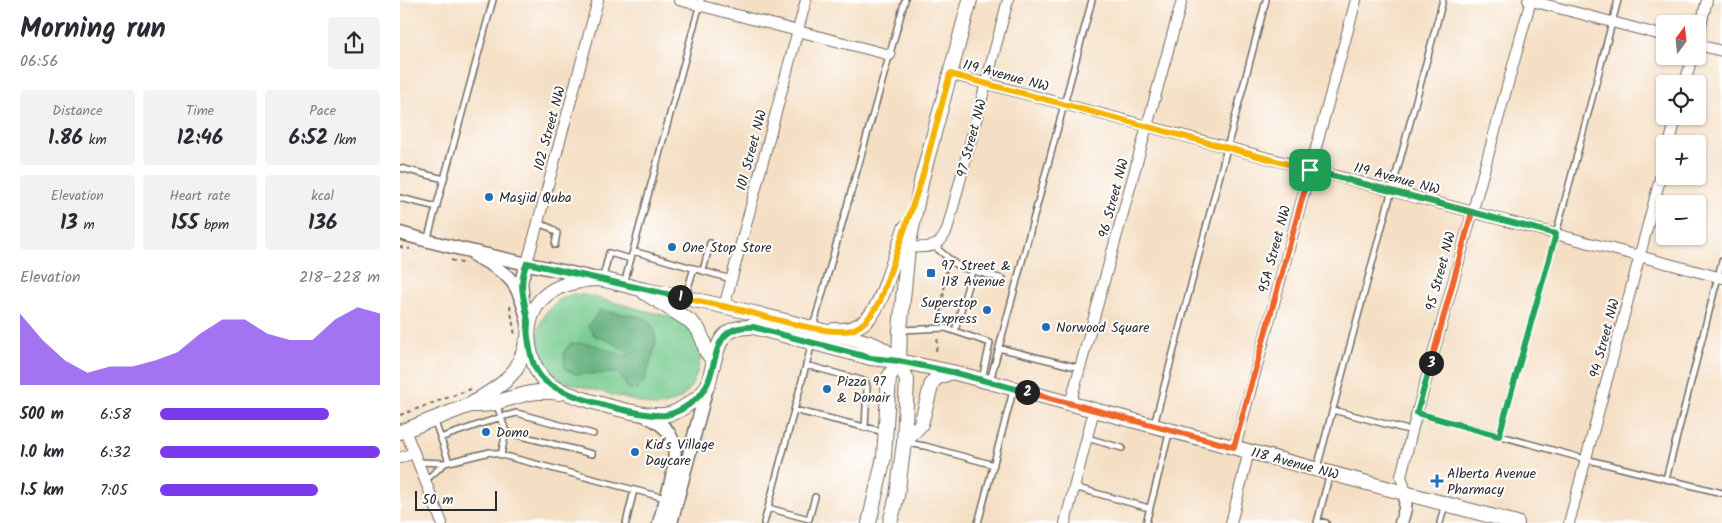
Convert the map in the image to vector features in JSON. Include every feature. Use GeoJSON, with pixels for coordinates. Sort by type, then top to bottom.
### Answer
{"type":"FeatureCollection","features":[{"type":"Feature","properties":{"kind":"main road"},"geometry":{"type":"LineString","coordinates":[[890,523],[897,496],[904,443],[907,380],[899,361],[908,248],[922,178],[970,0]]}},
{"type":"Feature","properties":{"kind":"main road"},"geometry":{"type":"LineString","coordinates":[[812,335],[855,328],[874,312],[880,301],[922,178]]}},
{"type":"Feature","properties":{"kind":"main road"},"geometry":{"type":"LineString","coordinates":[[402,431],[470,405],[496,388],[511,376],[519,364],[534,309],[540,300],[549,292],[571,283],[600,280]]}},
{"type":"Feature","properties":{"kind":"main road","name":"118 Avenue NW"},"geometry":{"type":"LineString","coordinates":[[600,280],[724,307],[812,335]]}},
{"type":"Feature","properties":{"kind":"main road"},"geometry":{"type":"LineString","coordinates":[[470,405],[496,402],[533,391],[547,390],[655,416],[667,415],[677,411],[697,399],[707,387],[714,362],[706,351],[698,329],[690,321],[630,286]]}},
{"type":"Feature","properties":{"kind":"main road","name":"118 Avenue NW"},"geometry":{"type":"LineString","coordinates":[[714,362],[722,338],[729,331],[740,326],[877,346],[899,361],[1014,388],[1324,471],[1445,504],[1489,519],[1517,523]]}},
{"type":"Feature","properties":{"kind":"main road"},"geometry":{"type":"LineString","coordinates":[[528,328],[530,353],[539,374],[545,381],[568,394]]}},
{"type":"Feature","properties":{"kind":"main road"},"geometry":{"type":"LineString","coordinates":[[868,523],[884,457],[889,377],[899,361]]}},
{"type":"Feature","properties":{"kind":"main road"},"geometry":{"type":"LineString","coordinates":[[904,443],[921,424],[932,383],[936,378],[952,372]]}},
{"type":"Feature","properties":{"kind":"street","name":"102 Street NW"},"geometry":{"type":"LineString","coordinates":[[527,263],[598,0]]}},
{"type":"Feature","properties":{"kind":"street"},"geometry":{"type":"LineString","coordinates":[[679,0],[700,3],[797,32],[890,56]]}},
{"type":"Feature","properties":{"kind":"street","name":"101 Street NW"},"geometry":{"type":"LineString","coordinates":[[724,307],[806,0]]}},
{"type":"Feature","properties":{"kind":"street","name":"97 Street NW"},"geometry":{"type":"LineString","coordinates":[[934,246],[942,241],[947,230],[1008,0]]}},
{"type":"Feature","properties":{"kind":"street","name":"96 Street NW"},"geometry":{"type":"LineString","coordinates":[[1070,404],[1182,0]]}},
{"type":"Feature","properties":{"kind":"street","name":"95A Street NW"},"geometry":{"type":"LineString","coordinates":[[1234,447],[1356,0]]}},
{"type":"Feature","properties":{"kind":"street"},"geometry":{"type":"LineString","coordinates":[[1530,0],[1656,34]]}},
{"type":"Feature","properties":{"kind":"street","name":"95 Street NW"},"geometry":{"type":"LineString","coordinates":[[1401,523],[1405,509],[1406,493],[1401,476],[1412,431],[1530,0]]}},
{"type":"Feature","properties":{"kind":"street"},"geometry":{"type":"LineString","coordinates":[[1703,15],[1707,0]]}},
{"type":"Feature","properties":{"kind":"street"},"geometry":{"type":"LineString","coordinates":[[1706,47],[1722,51]]}},
{"type":"Feature","properties":{"kind":"street","name":"119 Avenue NW"},"geometry":{"type":"LineString","coordinates":[[950,74],[1064,105],[1148,123],[1310,170],[1720,277]]}},
{"type":"Feature","properties":{"kind":"street","name":"94 Street NW"},"geometry":{"type":"LineString","coordinates":[[1569,523],[1658,185]]}},
{"type":"Feature","properties":{"kind":"street","name":"118 Avenue NW"},"geometry":{"type":"LineString","coordinates":[[400,233],[466,252],[527,263],[600,280]]}},
{"type":"Feature","properties":{"kind":"street"},"geometry":{"type":"LineString","coordinates":[[908,248],[934,246]]}},
{"type":"Feature","properties":{"kind":"street","name":"118 Avenue NW"},"geometry":{"type":"LineString","coordinates":[[466,252],[489,263],[508,276],[519,292],[524,305],[528,328]]}},
{"type":"Feature","properties":{"kind":"street"},"geometry":{"type":"LineString","coordinates":[[524,305],[521,280],[527,263]]}},
{"type":"Feature","properties":{"kind":"street"},"geometry":{"type":"LineString","coordinates":[[670,523],[707,387]]}},
{"type":"Feature","properties":{"kind":"street"},"geometry":{"type":"LineString","coordinates":[[1065,523],[1094,410]]}},
{"type":"Feature","properties":{"kind":"street"},"geometry":{"type":"LineString","coordinates":[[640,413],[664,427],[671,436],[675,452],[659,523]]}},
{"type":"Feature","properties":{"kind":"street"},"geometry":{"type":"LineString","coordinates":[[402,431],[442,523]]}},
{"type":"Feature","properties":{"kind":"street"},"geometry":{"type":"LineString","coordinates":[[1231,523],[1249,451]]}},
{"type":"Feature","properties":{"kind":"street"},"geometry":{"type":"LineString","coordinates":[[400,458],[415,458]]}},
{"type":"Feature","properties":{"kind":"lane"},"geometry":{"type":"LineString","coordinates":[[427,241],[493,0]]}},
{"type":"Feature","properties":{"kind":"lane"},"geometry":{"type":"LineString","coordinates":[[764,523],[806,365],[812,335],[905,0]]}},
{"type":"Feature","properties":{"kind":"lane"},"geometry":{"type":"LineString","coordinates":[[986,381],[999,348],[1092,0]]}},
{"type":"Feature","properties":{"kind":"lane"},"geometry":{"type":"LineString","coordinates":[[1154,426],[1266,0]]}},
{"type":"Feature","properties":{"kind":"lane"},"geometry":{"type":"LineString","coordinates":[[1326,523],[1317,522],[1333,410],[1443,0]]}},
{"type":"Feature","properties":{"kind":"lane"},"geometry":{"type":"LineString","coordinates":[[1499,436],[1556,234],[1618,0]]}},
{"type":"Feature","properties":{"kind":"lane"},"geometry":{"type":"LineString","coordinates":[[630,286],[631,259],[700,3]]}},
{"type":"Feature","properties":{"kind":"lane"},"geometry":{"type":"LineString","coordinates":[[400,168],[444,180]]}},
{"type":"Feature","properties":{"kind":"lane"},"geometry":{"type":"LineString","coordinates":[[400,198],[437,207]]}},
{"type":"Feature","properties":{"kind":"lane"},"geometry":{"type":"LineString","coordinates":[[538,223],[552,228],[557,233],[555,245]]}},
{"type":"Feature","properties":{"kind":"lane"},"geometry":{"type":"LineString","coordinates":[[702,271],[710,243]]}},
{"type":"Feature","properties":{"kind":"lane"},"geometry":{"type":"LineString","coordinates":[[934,246],[950,258],[958,267],[1003,279]]}},
{"type":"Feature","properties":{"kind":"lane"},"geometry":{"type":"LineString","coordinates":[[633,251],[732,280]]}},
{"type":"Feature","properties":{"kind":"lane"},"geometry":{"type":"LineString","coordinates":[[600,280],[609,253],[631,259]]}},
{"type":"Feature","properties":{"kind":"lane"},"geometry":{"type":"LineString","coordinates":[[1666,479],[1720,277],[1722,261]]}},
{"type":"Feature","properties":{"kind":"lane"},"geometry":{"type":"LineString","coordinates":[[685,298],[694,268]]}},
{"type":"Feature","properties":{"kind":"lane"},"geometry":{"type":"LineString","coordinates":[[955,332],[972,271]]}},
{"type":"Feature","properties":{"kind":"lane"},"geometry":{"type":"LineString","coordinates":[[900,330],[945,328],[990,343],[986,381]]}},
{"type":"Feature","properties":{"kind":"lane"},"geometry":{"type":"LineString","coordinates":[[999,348],[1080,368]]}},
{"type":"Feature","properties":{"kind":"lane"},"geometry":{"type":"LineString","coordinates":[[806,365],[866,383],[865,428]]}},
{"type":"Feature","properties":{"kind":"lane"},"geometry":{"type":"LineString","coordinates":[[978,523],[1014,388]]}},
{"type":"Feature","properties":{"kind":"lane"},"geometry":{"type":"LineString","coordinates":[[496,402],[506,432],[501,455]]}},
{"type":"Feature","properties":{"kind":"lane"},"geometry":{"type":"LineString","coordinates":[[794,410],[886,433]]}},
{"type":"Feature","properties":{"kind":"lane"},"geometry":{"type":"LineString","coordinates":[[1333,410],[1412,431]]}},
{"type":"Feature","properties":{"kind":"lane"},"geometry":{"type":"LineString","coordinates":[[440,438],[517,413],[593,434]]}},
{"type":"Feature","properties":{"kind":"lane"},"geometry":{"type":"LineString","coordinates":[[1417,413],[1722,494]]}},
{"type":"Feature","properties":{"kind":"lane"},"geometry":{"type":"LineString","coordinates":[[434,419],[447,463]]}},
{"type":"Feature","properties":{"kind":"lane"},"geometry":{"type":"LineString","coordinates":[[1146,523],[1170,430]]}},
{"type":"Feature","properties":{"kind":"lane"},"geometry":{"type":"LineString","coordinates":[[506,432],[592,454]]}},
{"type":"Feature","properties":{"kind":"lane"},"geometry":{"type":"LineString","coordinates":[[1087,438],[1122,448]]}},
{"type":"Feature","properties":{"kind":"lane"},"geometry":{"type":"LineString","coordinates":[[904,443],[926,446],[994,465]]}},
{"type":"Feature","properties":{"kind":"lane"},"geometry":{"type":"LineString","coordinates":[[415,458],[447,463],[490,452],[665,498]]}},
{"type":"Feature","properties":{"kind":"lane"},"geometry":{"type":"LineString","coordinates":[[425,481],[447,463]]}},
{"type":"Feature","properties":{"kind":"lane"},"geometry":{"type":"LineString","coordinates":[[1074,487],[1150,508]]}},
{"type":"Feature","properties":{"kind":"lane"},"geometry":{"type":"LineString","coordinates":[[626,523],[634,490]]}},
{"type":"Feature","properties":{"kind":"lane"},"geometry":{"type":"LineString","coordinates":[[768,508],[808,521],[815,497]]}},
{"type":"Feature","properties":{"kind":"lane"},"geometry":{"type":"LineString","coordinates":[[1440,523],[1445,504]]}},
{"type":"Feature","properties":{"kind":"path"},"geometry":{"type":"LineString","coordinates":[[400,247],[417,251]]}},
{"type":"Feature","properties":{"kind":"path"},"geometry":{"type":"LineString","coordinates":[[443,258],[470,265]]}},
{"type":"Feature","properties":{"kind":"path"},"geometry":{"type":"LineString","coordinates":[[936,351],[946,270],[950,258]]}},
{"type":"Feature","properties":{"kind":"path"},"geometry":{"type":"LineString","coordinates":[[509,298],[515,333],[514,341]]}},
{"type":"Feature","properties":{"kind":"path"},"geometry":{"type":"LineString","coordinates":[[400,415],[477,386]]}},
{"type":"Feature","properties":{"kind":"green space"},"geometry":{"type":"Polygon","coordinates":[[[574,294],[589,296],[674,318],[691,327],[701,355],[692,385],[683,397],[670,403],[653,406],[562,381],[551,371],[543,359],[539,346],[542,320],[549,309],[559,300],[574,294]]]}},
{"type":"Feature","properties":{"kind":"green space"},"geometry":{"type":"Polygon","coordinates":[[[600,310],[646,318],[655,331],[656,344],[644,383],[637,390],[628,389],[619,373],[576,374],[565,369],[564,352],[570,344],[594,345],[630,357],[623,349],[595,336],[588,326],[600,310]]]}},
{"type":"Feature","properties":{"kind":"place","name":"Masjid Quba"},"geometry":{"type":"Point","coordinates":[489,197]}},
{"type":"Feature","properties":{"kind":"place","name":"One Stop Store"},"geometry":{"type":"Point","coordinates":[672,247]}},
{"type":"Feature","properties":{"kind":"place","name":"97 Street & 118 Avenue"},"geometry":{"type":"Point","coordinates":[931,273]}},
{"type":"Feature","properties":{"kind":"place","name":"Superstop Express"},"geometry":{"type":"Point","coordinates":[987,310]}},
{"type":"Feature","properties":{"kind":"place","name":"Norwood Square"},"geometry":{"type":"Point","coordinates":[1046,327]}},
{"type":"Feature","properties":{"kind":"place","name":"Pizza 97 & Donair"},"geometry":{"type":"Point","coordinates":[827,389]}},
{"type":"Feature","properties":{"kind":"place","name":"Domo"},"geometry":{"type":"Point","coordinates":[486,432]}},
{"type":"Feature","properties":{"kind":"place","name":"Kid's Village Daycare"},"geometry":{"type":"Point","coordinates":[635,452]}},
{"type":"Feature","properties":{"kind":"place","name":"Alberta Avenue Pharmacy"},"geometry":{"type":"Point","coordinates":[1437,481]}},
{"type":"Feature","properties":{"kind":"route"},"geometry":{"type":"LineString","coordinates":[[1310,170],[950,74],[922,178],[880,301],[874,312],[863,323],[855,328],[844,331],[813,328],[710,303],[527,263],[521,280],[521,286],[528,323],[530,353],[534,365],[545,381],[568,394],[640,413],[655,416],[667,415],[697,399],[707,387],[722,338],[729,331],[740,326],[753,327],[871,358],[899,361],[952,372],[1234,447],[1310,170],[1431,202],[1472,212],[1417,413],[1499,436],[1556,234],[1472,212],[1431,202],[1391,191],[1310,170]]}}]}
